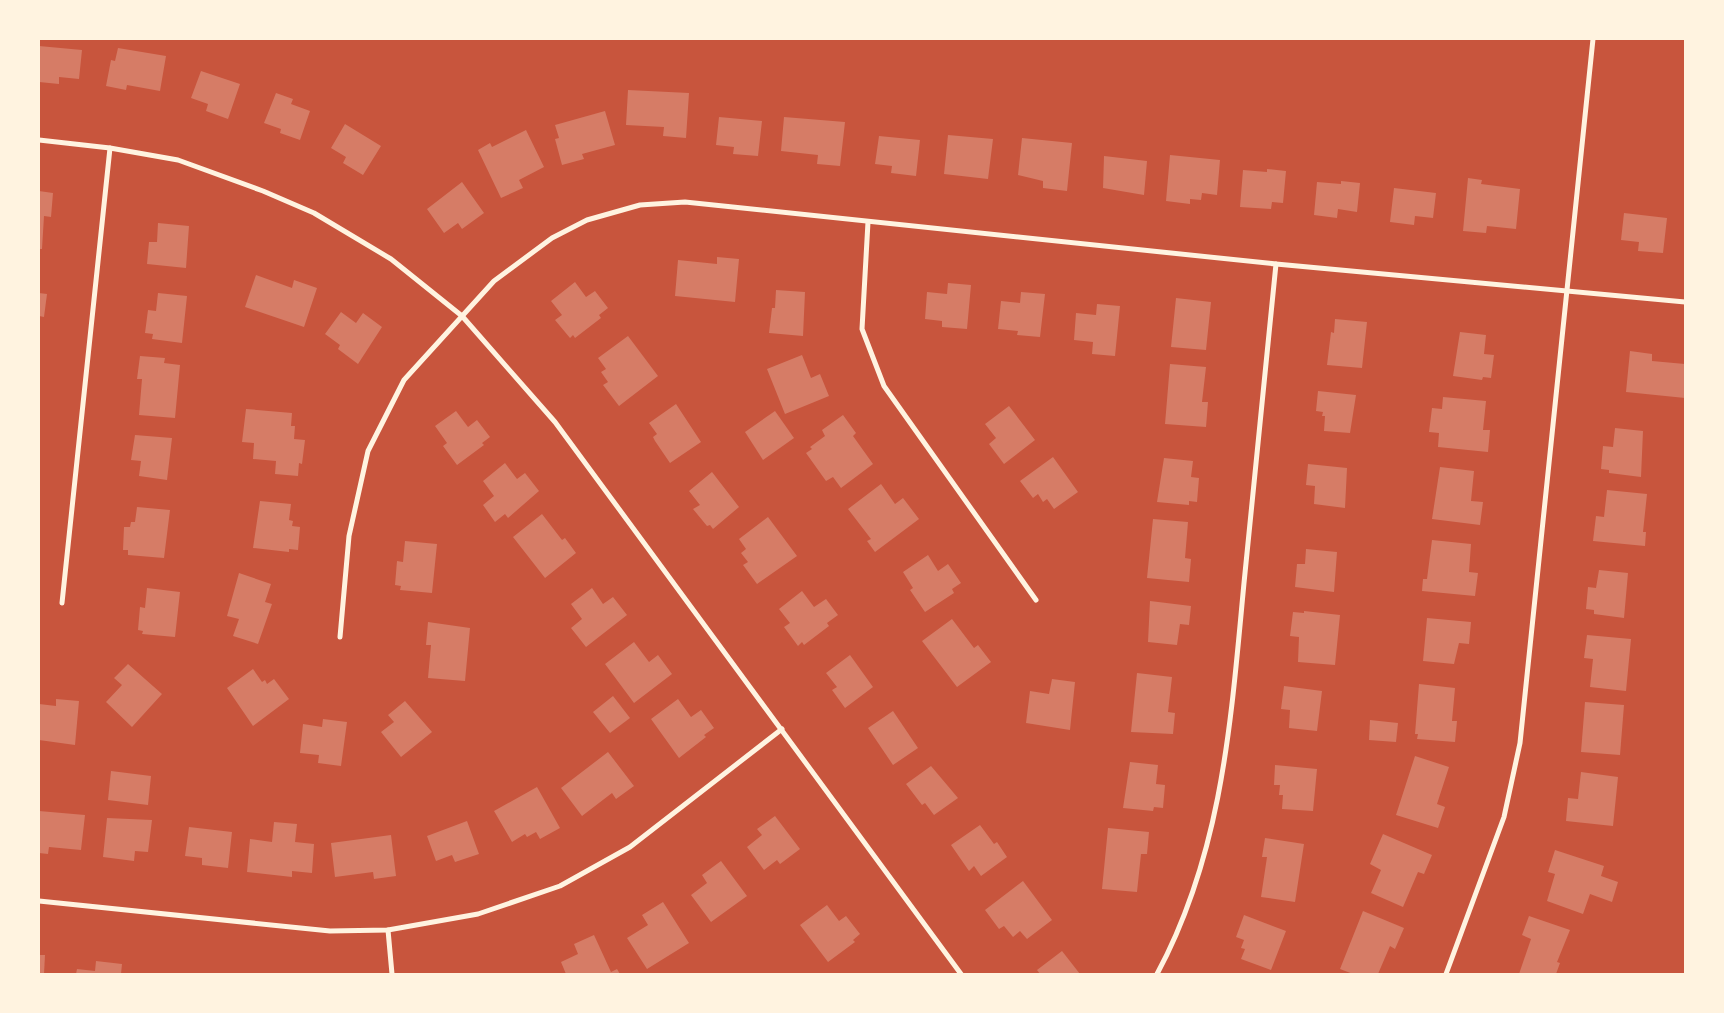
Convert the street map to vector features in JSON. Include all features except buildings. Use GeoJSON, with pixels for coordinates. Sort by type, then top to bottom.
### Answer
{"type":"FeatureCollection","features":[{"type":"Feature","properties":{"kind":"street"},"geometry":{"type":"LineString","coordinates":[[1446,974],[1504,817],[1520,743],[1592,39]]}},
{"type":"Feature","properties":{"kind":"street"},"geometry":{"type":"LineString","coordinates":[[39,140],[110,148],[178,160],[263,191],[314,213],[391,259],[462,316],[555,422],[960,974]]}},
{"type":"Feature","properties":{"kind":"street"},"geometry":{"type":"LineString","coordinates":[[62,603],[110,148]]}},
{"type":"Feature","properties":{"kind":"street"},"geometry":{"type":"LineString","coordinates":[[340,637],[349,536],[368,451],[404,380],[494,281],[552,238],[588,220],[640,205],[686,202],[1276,264],[1685,302]]}},
{"type":"Feature","properties":{"kind":"street"},"geometry":{"type":"LineString","coordinates":[[868,222],[862,329],[884,386],[1036,600]]}},
{"type":"Feature","properties":{"kind":"street"},"geometry":{"type":"LineString","coordinates":[[1157,974],[1176,938],[1209,842],[1228,749],[1276,264]]}},
{"type":"Feature","properties":{"kind":"street"},"geometry":{"type":"LineString","coordinates":[[39,901],[330,930],[388,930],[478,914],[560,886],[630,848],[782,729]]}},
{"type":"Feature","properties":{"kind":"street"},"geometry":{"type":"LineString","coordinates":[[388,930],[392,974]]}}]}
